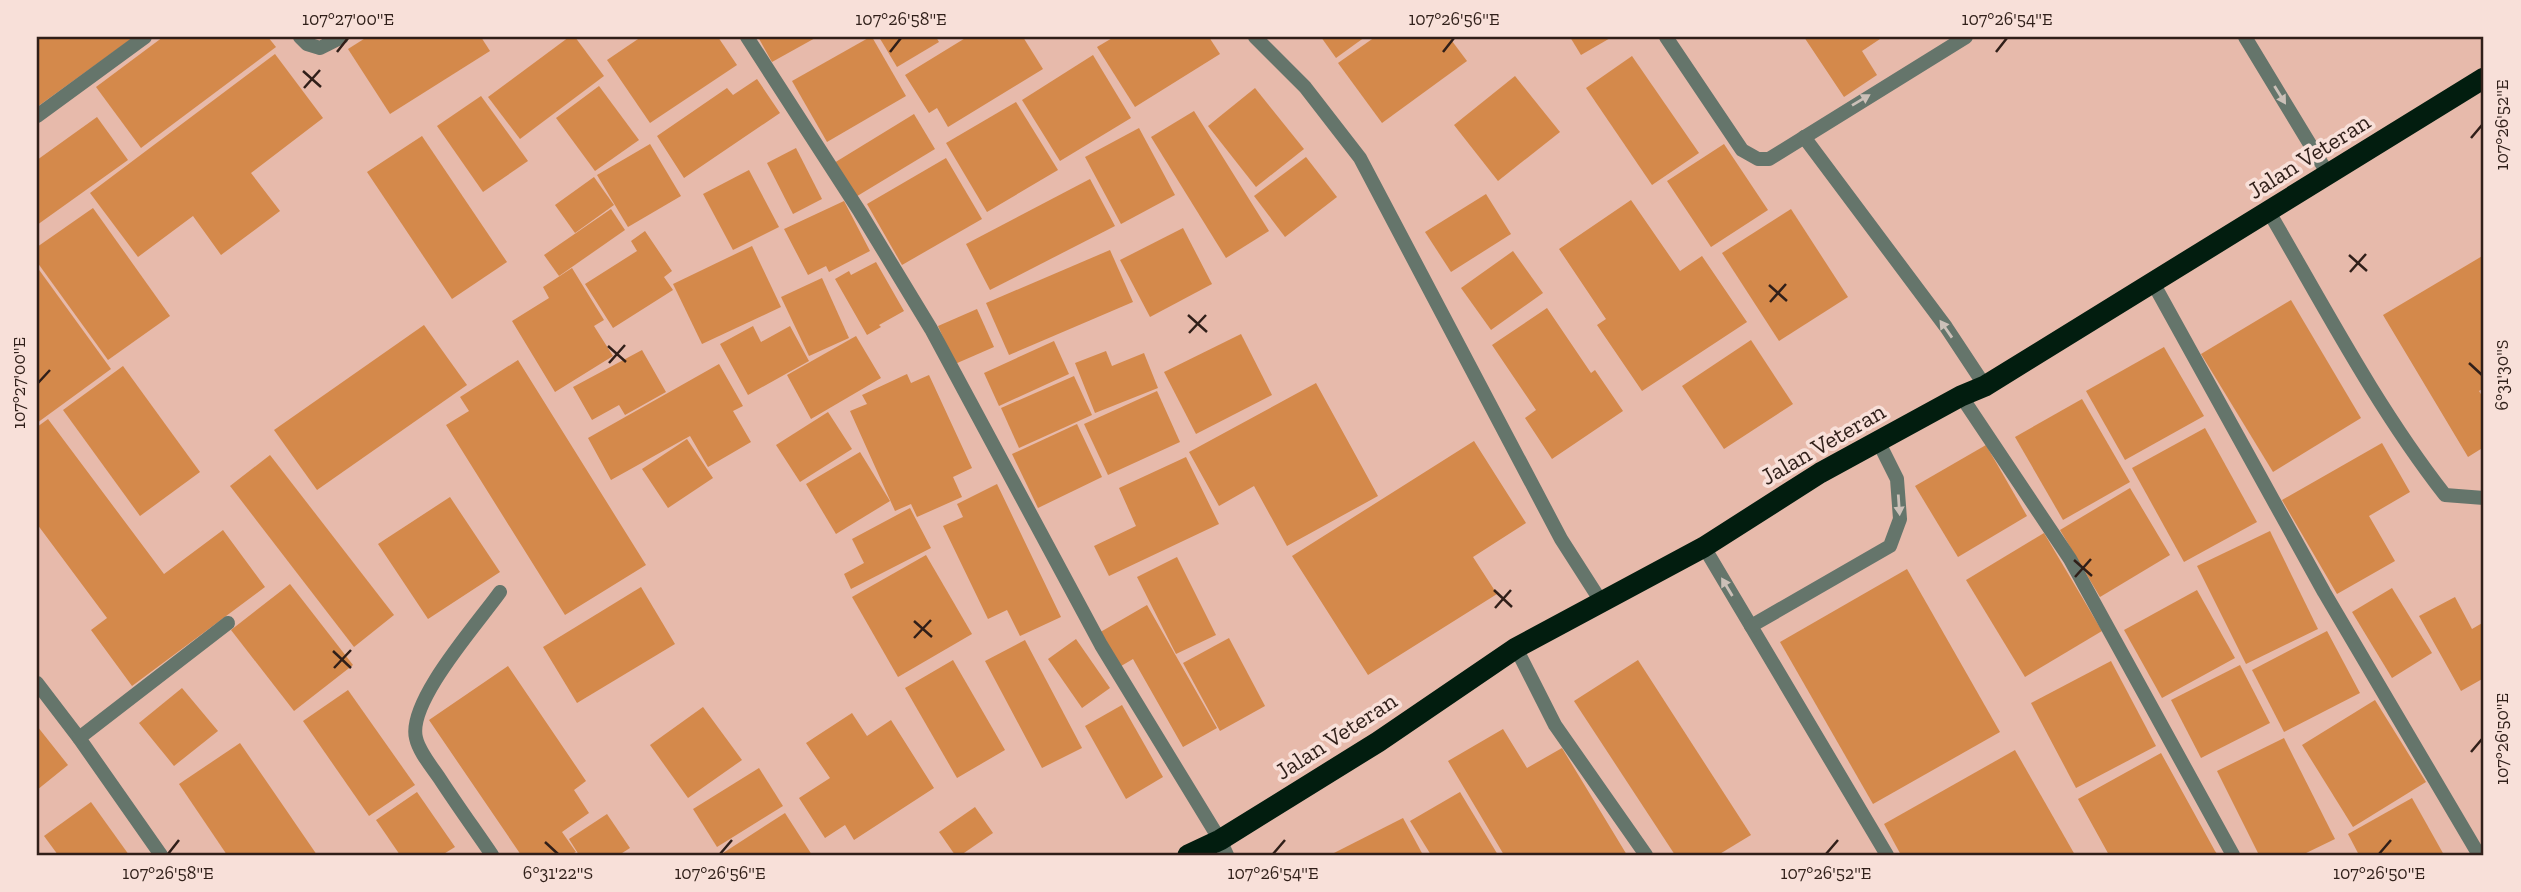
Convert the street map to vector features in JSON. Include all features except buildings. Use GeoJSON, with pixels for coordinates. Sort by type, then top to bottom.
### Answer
{"type":"FeatureCollection","features":[{"type":"Feature","properties":{"kind":"highway","name":"Jalan Veteran"},"geometry":{"type":"LineString","coordinates":[[1188,855],[1223,848],[1516,648],[1704,547],[1820,473],[1961,396],[1985,386],[2484,78]]}},
{"type":"Feature","properties":{"kind":"street"},"geometry":{"type":"LineString","coordinates":[[37,116],[145,37]]}},
{"type":"Feature","properties":{"kind":"street"},"geometry":{"type":"LineString","coordinates":[[300,37],[307,44],[320,48],[342,37]]}},
{"type":"Feature","properties":{"kind":"street"},"geometry":{"type":"LineString","coordinates":[[747,37],[860,212],[931,329],[1101,645],[1223,848]]}},
{"type":"Feature","properties":{"kind":"street"},"geometry":{"type":"LineString","coordinates":[[1255,37],[1305,87],[1360,159],[1561,539],[1602,603]]}},
{"type":"Feature","properties":{"kind":"street"},"geometry":{"type":"LineString","coordinates":[[1666,37],[1742,150],[1758,159],[1769,159],[1831,118],[1966,37]]}},
{"type":"Feature","properties":{"kind":"street"},"geometry":{"type":"LineString","coordinates":[[2245,37],[2328,174]]}},
{"type":"Feature","properties":{"kind":"street"},"geometry":{"type":"LineString","coordinates":[[1804,137],[1946,327],[1985,386]]}},
{"type":"Feature","properties":{"kind":"street"},"geometry":{"type":"LineString","coordinates":[[2269,212],[2374,392],[2421,465],[2445,495],[2484,498]]}},
{"type":"Feature","properties":{"kind":"street"},"geometry":{"type":"LineString","coordinates":[[2152,281],[2325,592],[2479,855]]}},
{"type":"Feature","properties":{"kind":"street"},"geometry":{"type":"LineString","coordinates":[[1961,396],[2070,559],[2233,855]]}},
{"type":"Feature","properties":{"kind":"street"},"geometry":{"type":"LineString","coordinates":[[1751,626],[1890,546],[1900,519],[1897,479],[1878,441]]}},
{"type":"Feature","properties":{"kind":"street"},"geometry":{"type":"LineString","coordinates":[[1704,547],[1887,855]]}},
{"type":"Feature","properties":{"kind":"street"},"geometry":{"type":"LineString","coordinates":[[492,855],[428,761],[416,739],[415,725],[426,693],[500,592]]}},
{"type":"Feature","properties":{"kind":"street"},"geometry":{"type":"LineString","coordinates":[[79,738],[228,622]]}},
{"type":"Feature","properties":{"kind":"street"},"geometry":{"type":"LineString","coordinates":[[1516,648],[1555,725],[1646,855]]}},
{"type":"Feature","properties":{"kind":"street"},"geometry":{"type":"LineString","coordinates":[[40,693],[79,738],[161,855]]}}]}
